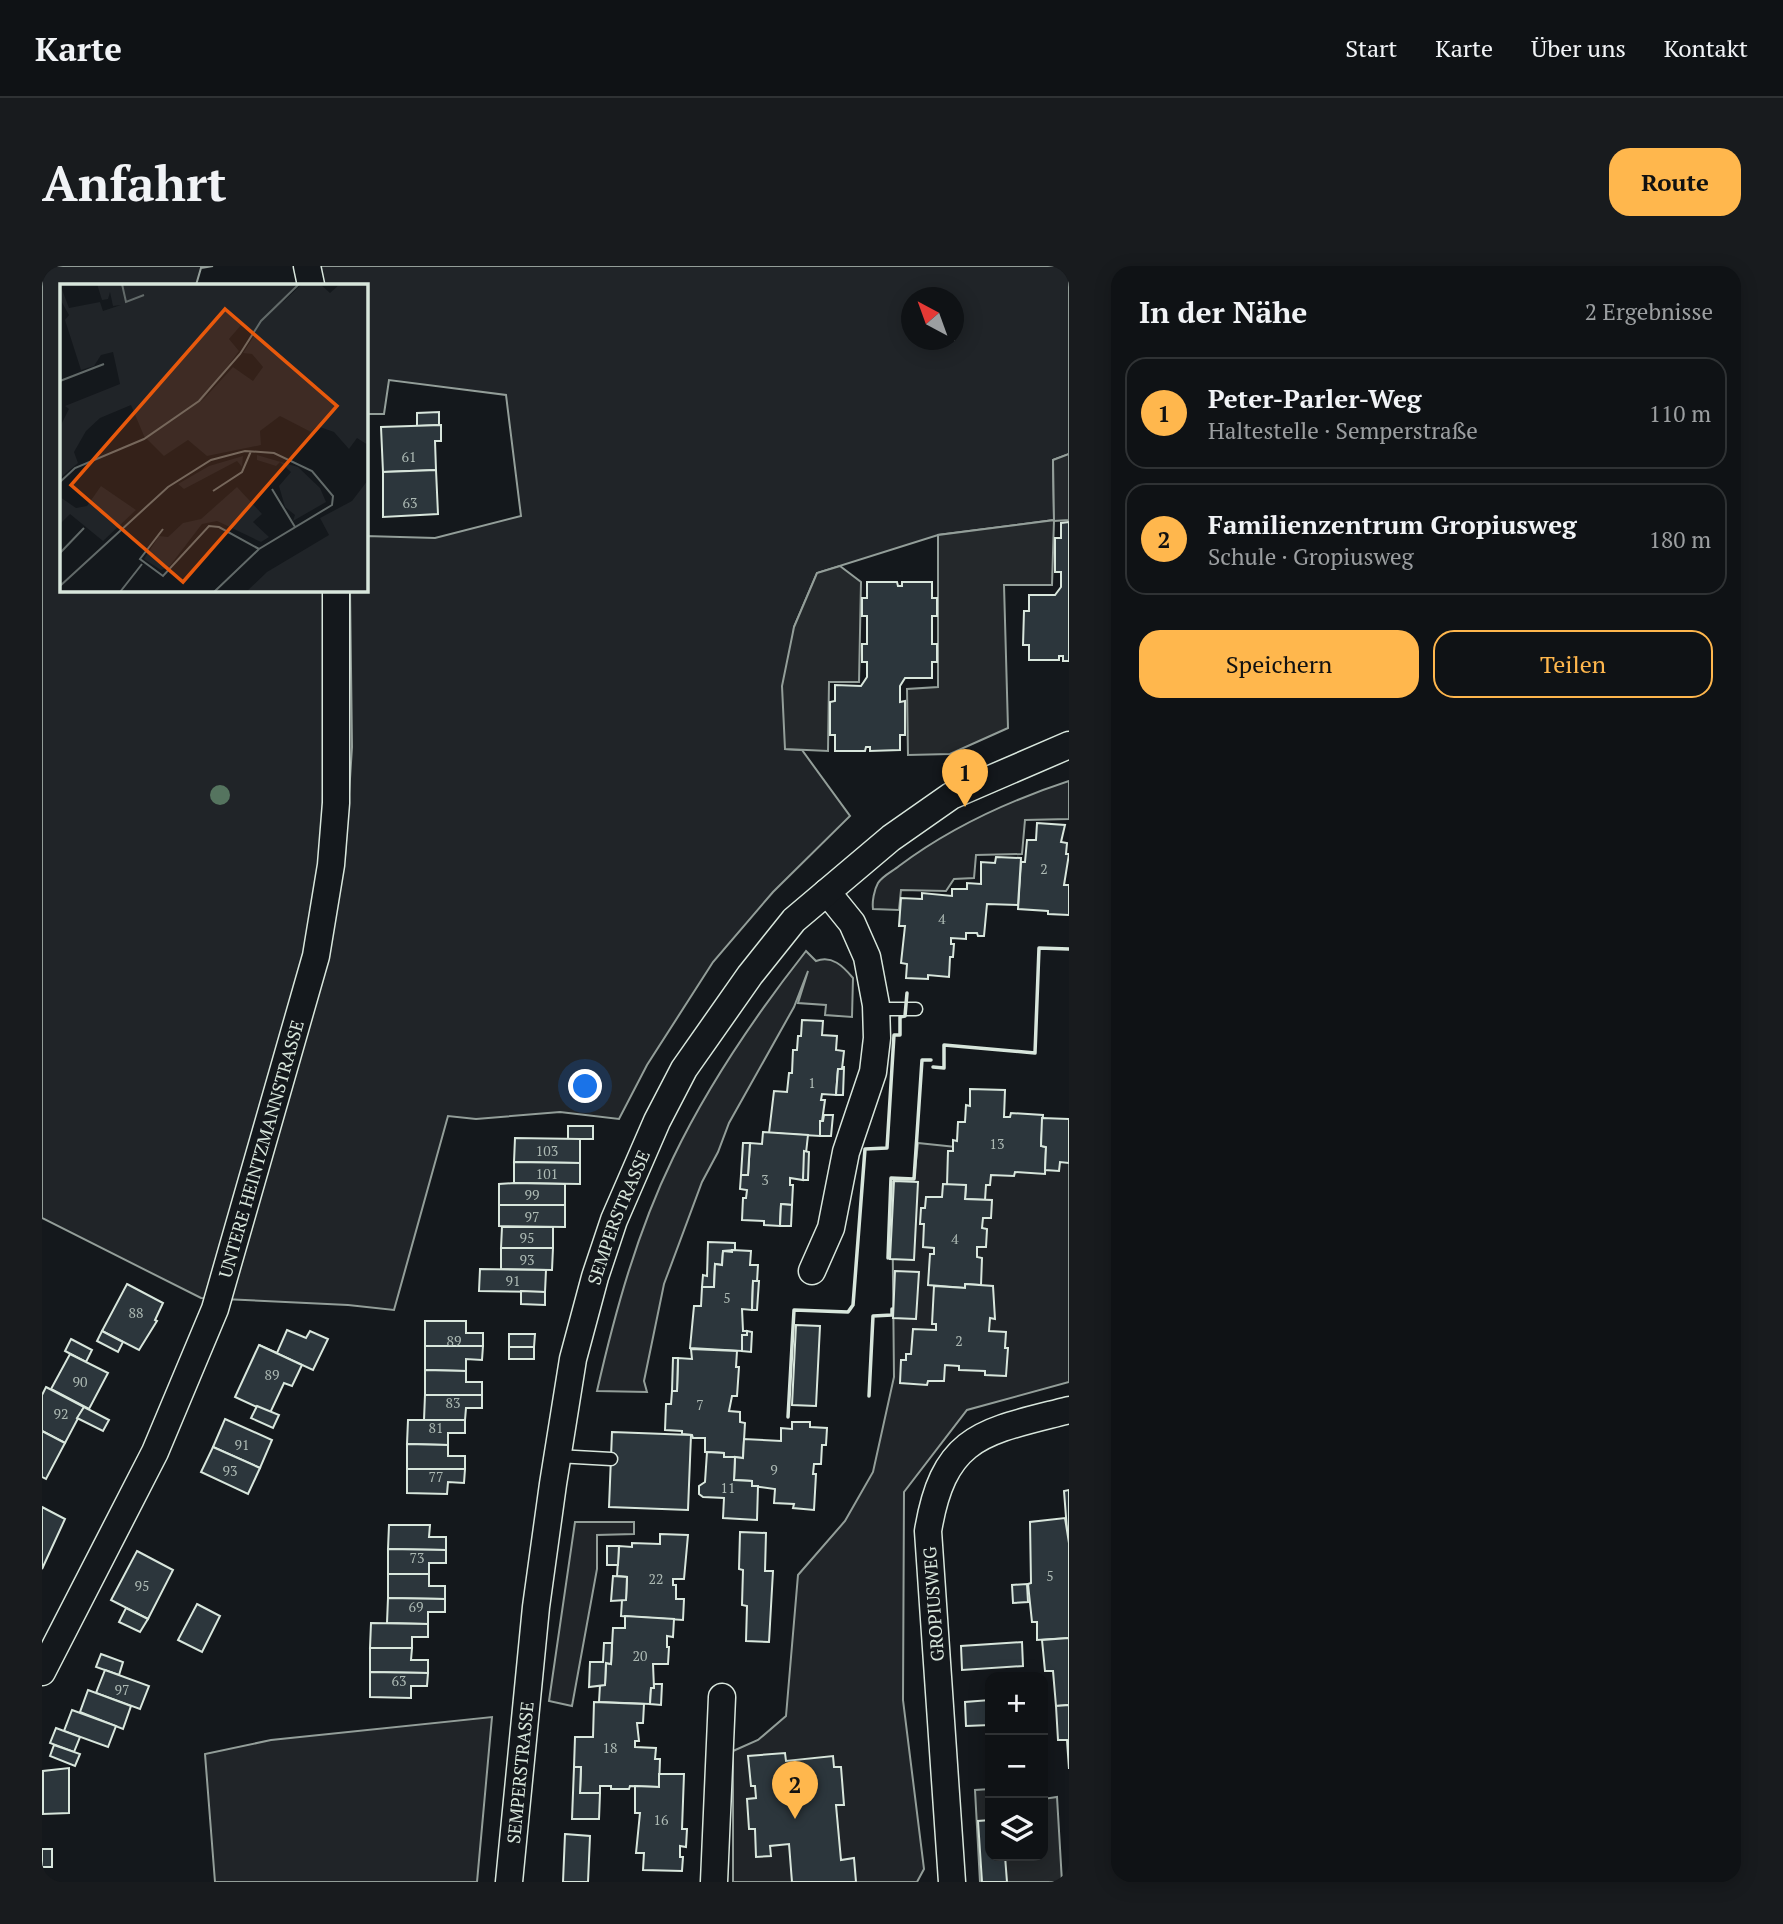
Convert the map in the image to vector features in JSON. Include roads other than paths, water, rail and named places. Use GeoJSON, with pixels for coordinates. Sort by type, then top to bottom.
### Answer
{"type":"FeatureCollection","features":[{"type":"Feature","properties":{"kind":"street"},"geometry":{"type":"LineString","coordinates":[[307,266],[311,284]]}},
{"type":"Feature","properties":{"kind":"street","name":"UNTERE HEINTZMANNSTRASSE"},"geometry":{"type":"LineString","coordinates":[[42,1672],[155,1452],[215,1309],[316,956],[331,865],[336,803],[336,592]]}},
{"type":"Feature","properties":{"kind":"street","name":"SEMPERSTRASSE"},"geometry":{"type":"LineString","coordinates":[[509,1882],[536,1607],[573,1359],[595,1276],[614,1220],[657,1121],[684,1069],[750,975],[794,920],[891,838],[951,796],[1069,745]]}},
{"type":"Feature","properties":{"kind":"street"},"geometry":{"type":"LineString","coordinates":[[812,1271],[831,1228],[846,1152],[873,1072],[877,1038],[876,1009],[867,957],[852,923],[827,892]]}},
{"type":"Feature","properties":{"kind":"street","name":"GROPIUSWEG"},"geometry":{"type":"LineString","coordinates":[[952,1882],[928,1531],[933,1502],[944,1472],[962,1450],[977,1438],[1004,1427],[1069,1410]]}},
{"type":"Feature","properties":{"kind":"street"},"geometry":{"type":"LineString","coordinates":[[714,1882],[722,1697]]}},
{"type":"Feature","properties":{"kind":"lane"},"geometry":{"type":"LineString","coordinates":[[876,1009],[916,1009]]}},
{"type":"Feature","properties":{"kind":"lane"},"geometry":{"type":"LineString","coordinates":[[557,1456],[611,1459]]}},
{"type":"Feature","properties":{"kind":"place","name":"Peter-Parler-Weg"},"geometry":{"type":"Point","coordinates":[965,807]}},
{"type":"Feature","properties":{"kind":"place","name":"Familienzentrum Gropiusweg"},"geometry":{"type":"Point","coordinates":[795,1819]}}]}
